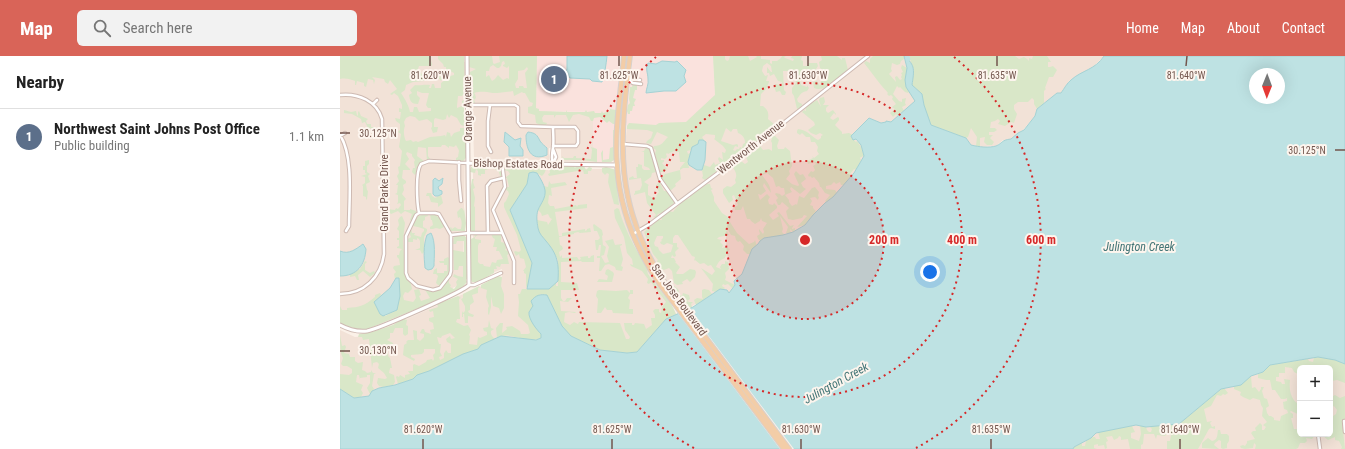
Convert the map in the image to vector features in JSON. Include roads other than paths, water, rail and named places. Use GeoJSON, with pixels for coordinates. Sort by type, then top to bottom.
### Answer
{"type":"FeatureCollection","features":[{"type":"Feature","properties":{"kind":"main road","name":"San Jose Boulevard"},"geometry":{"type":"LineString","coordinates":[[624,56],[617,165],[623,204],[633,234],[646,264],[789,449]]}},
{"type":"Feature","properties":{"kind":"main road","name":"San Jose Boulevard"},"geometry":{"type":"LineString","coordinates":[[630,56],[622,144],[626,192],[637,232],[651,261],[678,304],[784,449]]}},
{"type":"Feature","properties":{"kind":"main road"},"geometry":{"type":"LineString","coordinates":[[623,61],[625,76],[628,80]]}},
{"type":"Feature","properties":{"kind":"main road"},"geometry":{"type":"LineString","coordinates":[[622,80],[625,101]]}},
{"type":"Feature","properties":{"kind":"main road"},"geometry":{"type":"LineString","coordinates":[[618,131],[619,142],[622,144]]}},
{"type":"Feature","properties":{"kind":"main road"},"geometry":{"type":"LineString","coordinates":[[617,165],[620,167],[624,190],[626,192]]}},
{"type":"Feature","properties":{"kind":"street","name":"Orange Avenue"},"geometry":{"type":"LineString","coordinates":[[467,56],[468,163]]}},
{"type":"Feature","properties":{"kind":"street","name":"Wentworth Avenue"},"geometry":{"type":"LineString","coordinates":[[633,234],[677,204],[868,56]]}},
{"type":"Feature","properties":{"kind":"street"},"geometry":{"type":"LineString","coordinates":[[628,74],[631,79],[640,80]]}},
{"type":"Feature","properties":{"kind":"street"},"geometry":{"type":"LineString","coordinates":[[628,80],[633,83],[641,84]]}},
{"type":"Feature","properties":{"kind":"street"},"geometry":{"type":"LineString","coordinates":[[340,95],[348,94],[364,98],[373,104],[377,100]]}},
{"type":"Feature","properties":{"kind":"street","name":"Grand Parke Drive"},"geometry":{"type":"LineString","coordinates":[[340,294],[354,292],[366,286],[377,275],[383,259],[383,124],[379,111],[373,104]]}},
{"type":"Feature","properties":{"kind":"street"},"geometry":{"type":"LineString","coordinates":[[468,105],[516,106],[518,109],[518,124],[521,126],[575,127],[578,131],[578,143],[576,146],[553,147]]}},
{"type":"Feature","properties":{"kind":"street"},"geometry":{"type":"LineString","coordinates":[[490,105],[488,120],[488,146],[491,152]]}},
{"type":"Feature","properties":{"kind":"street"},"geometry":{"type":"LineString","coordinates":[[553,127],[553,147],[551,152],[553,165]]}},
{"type":"Feature","properties":{"kind":"street"},"geometry":{"type":"LineString","coordinates":[[345,133],[340,136],[347,150],[349,162],[349,226],[346,231]]}},
{"type":"Feature","properties":{"kind":"street"},"geometry":{"type":"LineString","coordinates":[[622,144],[647,146],[651,148],[660,179],[677,204]]}},
{"type":"Feature","properties":{"kind":"street"},"geometry":{"type":"LineString","coordinates":[[419,213],[417,172],[420,166],[429,161],[468,163]]}},
{"type":"Feature","properties":{"kind":"street"},"geometry":{"type":"LineString","coordinates":[[459,162],[461,201]]}},
{"type":"Feature","properties":{"kind":"street","name":"Bishop Estates Road"},"geometry":{"type":"LineString","coordinates":[[469,285],[468,163],[617,165]]}},
{"type":"Feature","properties":{"kind":"street"},"geometry":{"type":"LineString","coordinates":[[502,163],[504,191],[493,210],[514,261],[514,283]]}},
{"type":"Feature","properties":{"kind":"street"},"geometry":{"type":"LineString","coordinates":[[488,233],[487,186],[490,181],[503,178]]}},
{"type":"Feature","properties":{"kind":"street"},"geometry":{"type":"LineString","coordinates":[[419,213],[438,214],[451,235],[451,271],[449,277],[441,287],[436,290],[416,286],[408,278],[406,273],[406,239],[416,215],[419,213]]}},
{"type":"Feature","properties":{"kind":"street"},"geometry":{"type":"LineString","coordinates":[[451,235],[469,233],[502,233]]}},
{"type":"Feature","properties":{"kind":"street"},"geometry":{"type":"LineString","coordinates":[[340,326],[353,331],[370,330],[449,296],[469,285],[474,285],[501,273]]}},
{"type":"Feature","properties":{"kind":"street"},"geometry":{"type":"LineString","coordinates":[[1345,421],[1345,432]]}},
{"type":"Feature","properties":{"kind":"street"},"geometry":{"type":"LineString","coordinates":[[1318,437],[1320,449]]}},
{"type":"Feature","properties":{"kind":"water"},"geometry":{"type":"Polygon","coordinates":[[[567,56],[607,56],[602,82],[592,81],[590,79],[570,78],[566,72],[567,56]]]}},
{"type":"Feature","properties":{"kind":"water","name":"Julington Creek"},"geometry":{"type":"Polygon","coordinates":[[[904,56],[911,62],[914,72],[912,85],[922,94],[931,125],[966,138],[971,145],[987,147],[996,146],[1008,139],[1011,139],[1024,130],[1035,116],[1037,109],[1057,93],[1061,93],[1071,80],[1093,67],[1104,56],[1345,56],[1345,364],[1335,360],[1318,357],[1270,365],[1263,372],[1251,376],[1241,385],[1221,389],[1179,424],[1146,427],[1136,425],[1096,433],[1091,438],[1073,449],[340,449],[340,389],[354,398],[369,396],[372,391],[413,379],[417,375],[429,371],[463,354],[478,349],[481,345],[501,336],[536,340],[541,338],[541,334],[533,324],[529,315],[529,312],[533,306],[531,301],[538,295],[547,295],[562,326],[571,336],[600,350],[627,353],[637,352],[666,319],[693,307],[720,289],[727,290],[729,293],[735,285],[734,281],[742,274],[752,249],[760,241],[764,238],[793,232],[805,225],[854,173],[864,156],[861,145],[856,139],[853,140],[851,136],[869,118],[881,123],[886,121],[891,122],[915,101],[906,87],[905,80],[907,68],[904,56]]]}},
{"type":"Feature","properties":{"kind":"water"},"geometry":{"type":"Polygon","coordinates":[[[662,61],[677,61],[686,70],[684,76],[686,82],[676,91],[646,93],[648,83],[648,63],[656,64],[662,61]]]}},
{"type":"Feature","properties":{"kind":"water"},"geometry":{"type":"Polygon","coordinates":[[[505,132],[515,140],[521,138],[520,146],[523,150],[523,156],[509,156],[509,147],[504,142],[505,132]]]}},
{"type":"Feature","properties":{"kind":"water"},"geometry":{"type":"Polygon","coordinates":[[[528,132],[535,134],[547,148],[547,155],[537,157],[530,152],[526,140],[526,135],[528,132]]]}},
{"type":"Feature","properties":{"kind":"water"},"geometry":{"type":"Polygon","coordinates":[[[699,140],[706,142],[705,160],[702,170],[697,170],[689,165],[688,162],[692,147],[698,144],[699,140]]]}},
{"type":"Feature","properties":{"kind":"water"},"geometry":{"type":"Polygon","coordinates":[[[529,173],[537,173],[545,190],[544,198],[537,214],[539,230],[553,251],[558,265],[558,281],[549,289],[527,289],[532,263],[510,210],[527,184],[529,173]]]}},
{"type":"Feature","properties":{"kind":"water"},"geometry":{"type":"Polygon","coordinates":[[[435,178],[439,181],[443,178],[442,184],[438,187],[439,190],[442,191],[442,194],[438,196],[433,194],[433,180],[435,178]]]}},
{"type":"Feature","properties":{"kind":"water"},"geometry":{"type":"Polygon","coordinates":[[[431,233],[434,245],[434,266],[432,269],[428,270],[425,268],[424,247],[427,235],[431,233]]]}},
{"type":"Feature","properties":{"kind":"water"},"geometry":{"type":"Polygon","coordinates":[[[363,244],[366,249],[362,265],[351,274],[340,276],[340,251],[349,252],[363,244]]]}},
{"type":"Feature","properties":{"kind":"water"},"geometry":{"type":"Polygon","coordinates":[[[396,278],[399,278],[400,296],[397,310],[383,316],[380,314],[374,302],[390,288],[396,278]]]}},
{"type":"Feature","properties":{"kind":"place","name":"Northwest Saint Johns Post Office"},"geometry":{"type":"Point","coordinates":[554,79]}}]}
